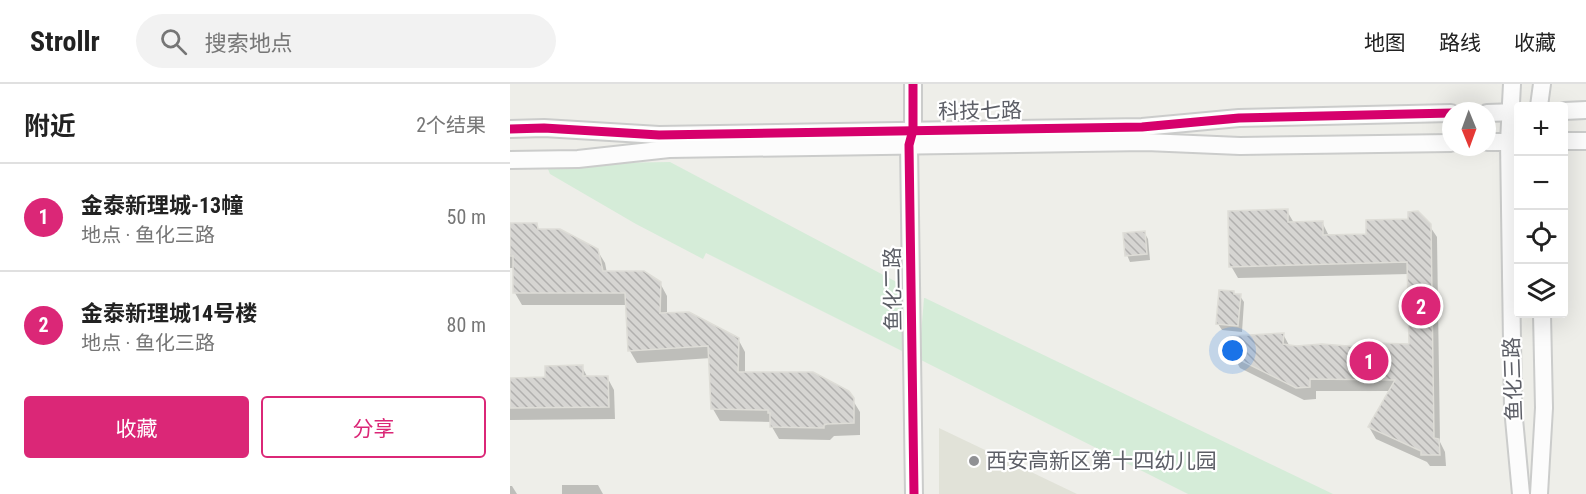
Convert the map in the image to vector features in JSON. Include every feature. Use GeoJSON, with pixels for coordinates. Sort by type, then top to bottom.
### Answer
{"type":"FeatureCollection","features":[{"type":"Feature","properties":{"kind":"street","name":"鱼化二路"},"geometry":{"type":"LineString","coordinates":[[913,84],[911,137],[914,494]]}},
{"type":"Feature","properties":{"kind":"street","name":"鱼化三路"},"geometry":{"type":"LineString","coordinates":[[1512,84],[1514,112]]}},
{"type":"Feature","properties":{"kind":"street"},"geometry":{"type":"LineString","coordinates":[[1540,102],[1542,84]]}},
{"type":"Feature","properties":{"kind":"street"},"geometry":{"type":"LineString","coordinates":[[1568,111],[1586,110]]}},
{"type":"Feature","properties":{"kind":"street"},"geometry":{"type":"LineString","coordinates":[[1496,112],[1514,112]]}},
{"type":"Feature","properties":{"kind":"street","name":"科技七路"},"geometry":{"type":"LineString","coordinates":[[510,160],[578,159],[669,149],[1142,127],[1239,118],[1442,113]]}},
{"type":"Feature","properties":{"kind":"street","name":"科技七路"},"geometry":{"type":"LineString","coordinates":[[510,129],[544,128],[659,135],[911,137],[1240,146],[1442,143]]}},
{"type":"Feature","properties":{"kind":"street"},"geometry":{"type":"LineString","coordinates":[[1568,141],[1586,141]]}},
{"type":"Feature","properties":{"kind":"street"},"geometry":{"type":"LineString","coordinates":[[1496,142],[1514,142]]}},
{"type":"Feature","properties":{"kind":"street","name":"鱼化三路"},"geometry":{"type":"LineString","coordinates":[[1514,207],[1513,408],[1521,494]]}},
{"type":"Feature","properties":{"kind":"street","name":"鱼化三路"},"geometry":{"type":"LineString","coordinates":[[1539,494],[1544,408],[1542,318]]}},
{"type":"Feature","properties":{"kind":"shaded area","name":"西安高新区第十四幼儿园"},"geometry":{"type":"Polygon","coordinates":[[[939,428],[1077,494],[939,494],[939,428]]]}},
{"type":"Feature","properties":{"kind":"green space"},"geometry":{"type":"Polygon","coordinates":[[[670,162],[908,288],[902,351],[706,253],[703,259],[636,224],[550,174],[546,164],[670,162]]]}},
{"type":"Feature","properties":{"kind":"green space"},"geometry":{"type":"Polygon","coordinates":[[[924,298],[1333,494],[1188,494],[919,359],[924,298]]]}},
{"type":"Feature","properties":{"kind":"building"},"geometry":{"type":"Polygon","coordinates":[[[1288,209],[1288,222],[1323,221],[1323,235],[1366,234],[1366,220],[1408,219],[1408,212],[1418,211],[1431,224],[1434,438],[1439,439],[1440,455],[1421,455],[1421,451],[1368,427],[1395,380],[1310,379],[1310,387],[1296,388],[1232,356],[1231,336],[1284,333],[1283,344],[1296,346],[1322,344],[1374,348],[1374,343],[1409,344],[1407,262],[1229,267],[1228,211],[1288,209]]]}},
{"type":"Feature","properties":{"kind":"building"},"geometry":{"type":"Polygon","coordinates":[[[510,223],[537,223],[538,229],[560,229],[598,249],[603,271],[644,271],[661,282],[660,313],[689,312],[739,338],[738,372],[813,372],[849,391],[854,398],[854,423],[827,424],[824,428],[770,427],[768,410],[711,409],[708,346],[628,351],[625,293],[513,293],[510,223]]]}},
{"type":"Feature","properties":{"kind":"building"},"geometry":{"type":"Polygon","coordinates":[[[1145,231],[1147,254],[1125,256],[1123,233],[1145,231]]]}},
{"type":"Feature","properties":{"kind":"building"},"geometry":{"type":"Polygon","coordinates":[[[1219,290],[1241,294],[1238,326],[1216,324],[1219,290]]]}},
{"type":"Feature","properties":{"kind":"building"},"geometry":{"type":"Polygon","coordinates":[[[583,365],[583,376],[608,376],[609,407],[510,408],[510,378],[545,377],[545,366],[583,365]]]}},
{"type":"Feature","properties":{"kind":"cycle path"},"geometry":{"type":"LineString","coordinates":[[913,84],[913,130],[909,145],[914,494]]}},
{"type":"Feature","properties":{"kind":"cycle path"},"geometry":{"type":"LineString","coordinates":[[510,129],[544,128],[659,135],[1142,127],[1239,118],[1442,113]]}},
{"type":"Feature","properties":{"kind":"place","name":"金泰新理城14号楼"},"geometry":{"type":"Point","coordinates":[1421,306]}},
{"type":"Feature","properties":{"kind":"place","name":"金泰新理城-13幢"},"geometry":{"type":"Point","coordinates":[1369,361]}},
{"type":"Feature","properties":{"kind":"place","name":"西安高新区第十四幼儿园"},"geometry":{"type":"Point","coordinates":[974,461]}}]}
